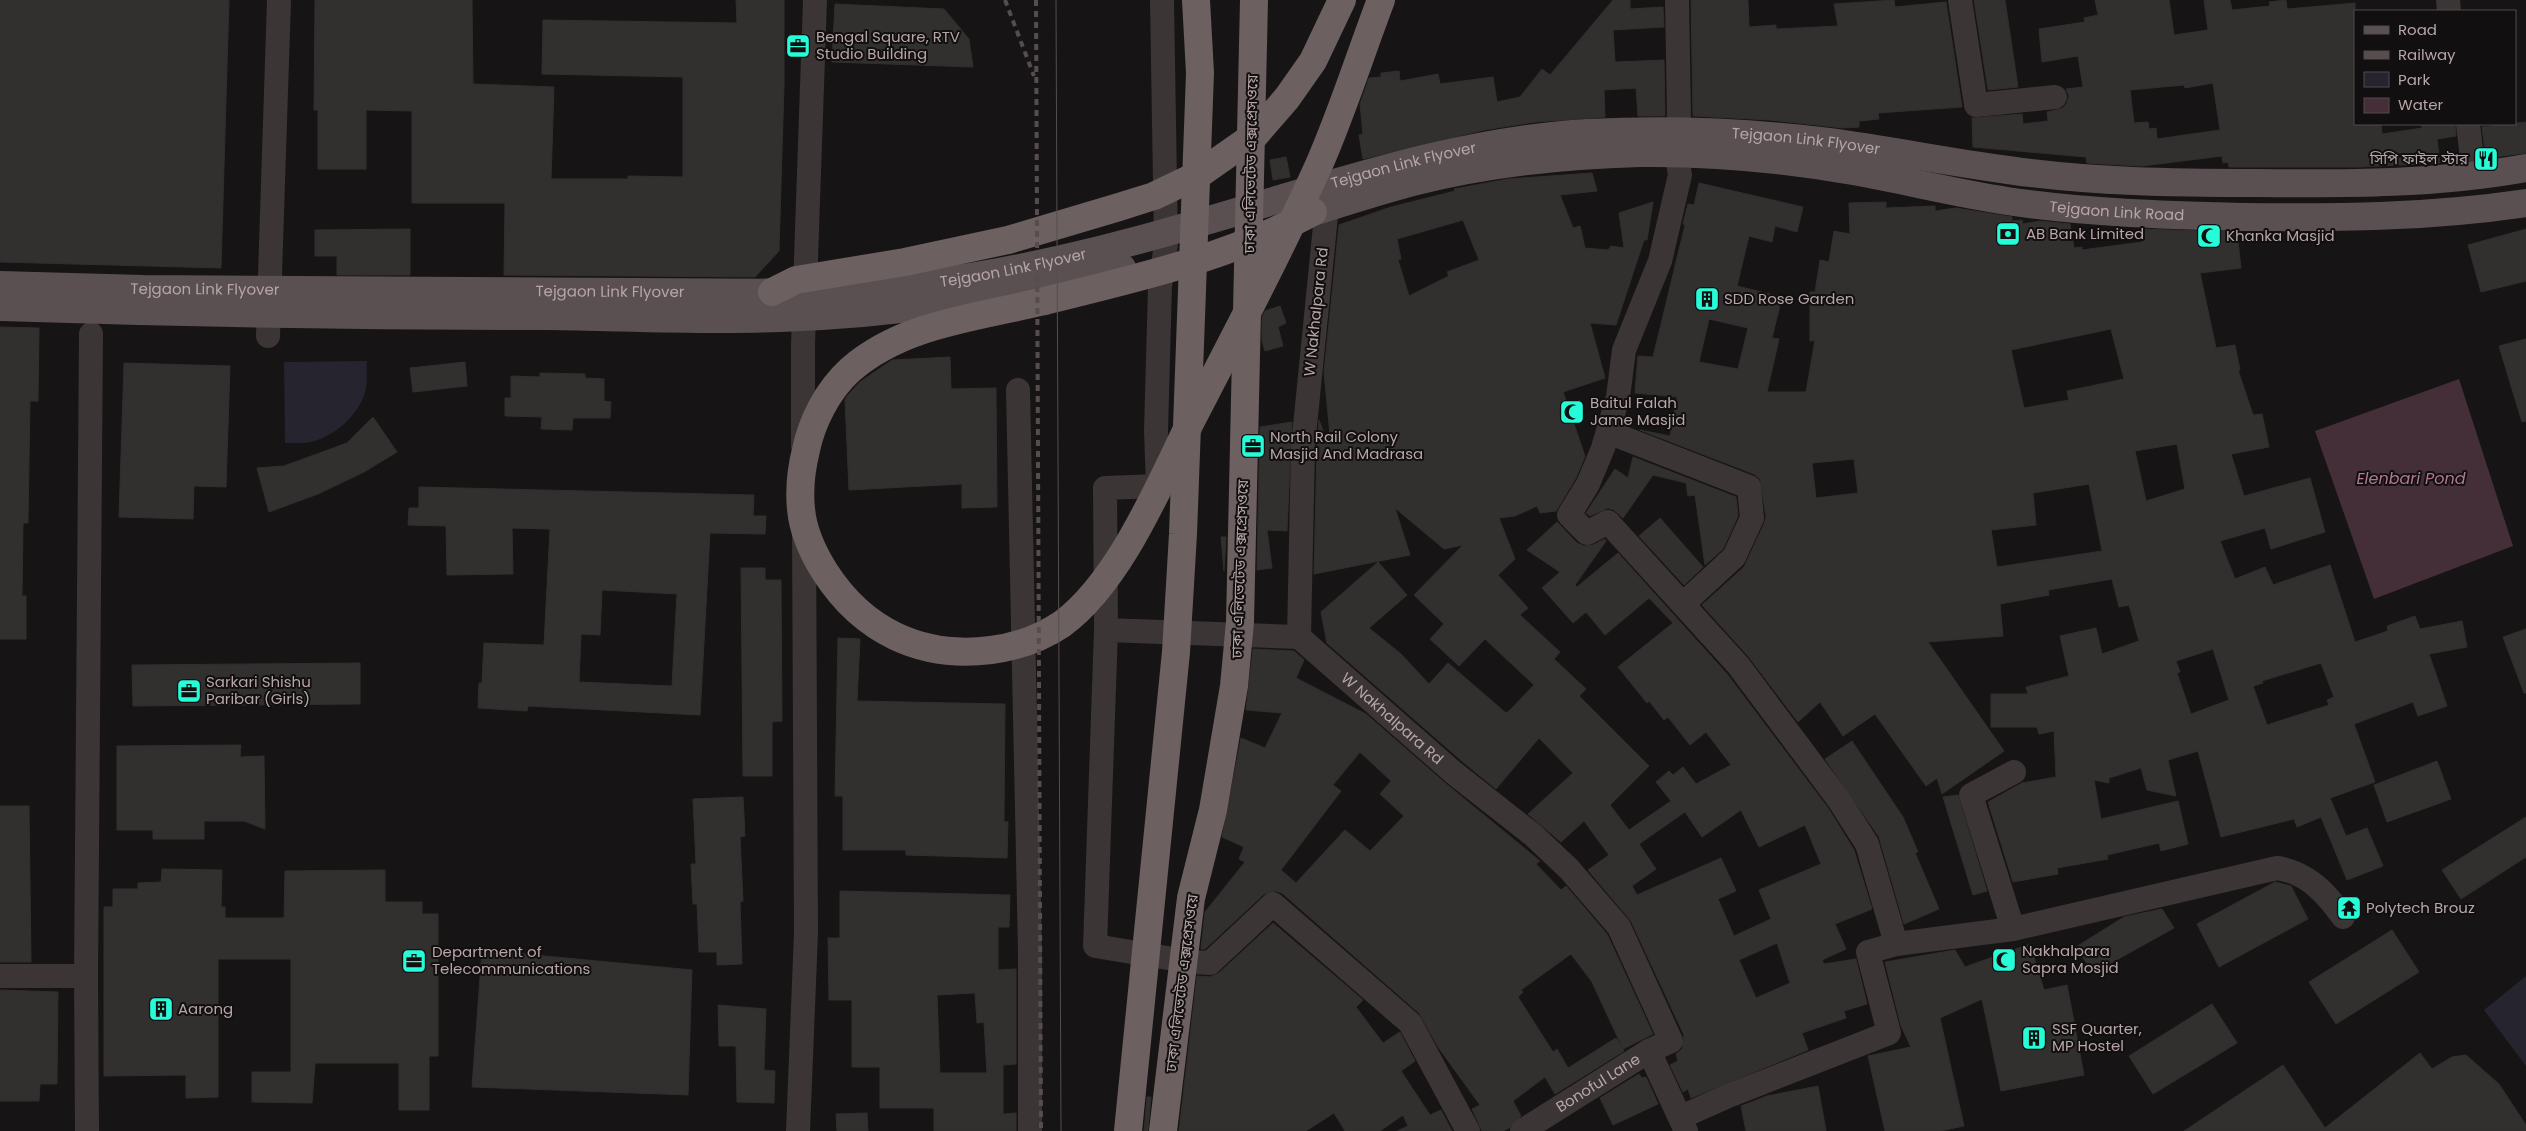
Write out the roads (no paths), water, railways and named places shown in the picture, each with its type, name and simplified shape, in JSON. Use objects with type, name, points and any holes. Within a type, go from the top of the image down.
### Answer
[{"type":"highway","points":[[1128,1131],[1177,642],[1183,534],[1200,73],[1196,0]]},
{"type":"highway","name":"ঢাকা এলিভেটেড এক্সপ্রেসওয়ে","points":[[1163,1131],[1191,898],[1213,810],[1234,686],[1240,622],[1254,0]]},
{"type":"highway","points":[[772,292],[796,280],[905,262],[1008,240],[1136,202],[1198,175],[1254,135],[1287,98],[1313,60],[1342,0]]},
{"type":"highway","points":[[1319,214],[1305,217],[1296,221],[1288,226],[1280,230],[1247,244],[1088,290],[928,328],[890,342],[870,354],[846,374],[826,400],[808,439],[800,477],[801,514],[812,551],[842,596],[860,614],[882,630],[907,642],[938,651],[972,653],[1004,649],[1034,639],[1061,624],[1081,606],[1098,587],[1114,564],[1149,505],[1288,232],[1292,223],[1320,162],[1381,0]]},
{"type":"main road","name":"Tejgaon Link Flyover","points":[[0,285],[144,289],[827,293],[889,290],[994,274],[1193,225],[1410,161],[1491,146],[1583,134],[1653,131],[1744,134],[1828,142],[2008,170]]},
{"type":"main road","name":"Tejgaon Link Flyover","points":[[0,307],[444,316],[778,318],[854,314],[944,302],[1108,272],[1319,214],[1373,193],[1476,168],[1639,153],[1694,154],[1850,171],[2005,201]]},
{"type":"main road","name":"Tejgaon Link Road","points":[[2008,170],[2068,177],[2176,183],[2402,183],[2526,168]]},
{"type":"main road","points":[[2474,175],[2478,210]]},
{"type":"main road","name":"Tejgaon Link Road","points":[[2005,201],[2096,212],[2200,216],[2389,217],[2478,210],[2526,203]]},
{"type":"street","points":[[268,336],[279,0]]},
{"type":"street","points":[[798,1131],[806,933],[803,345],[815,0]]},
{"type":"street","points":[[1162,0],[1166,244],[1160,286],[1156,431],[1158,486],[1105,488],[1106,630],[1095,946],[1192,962],[1210,963],[1273,904],[1410,1023],[1468,1131]]},
{"type":"street","points":[[1677,0],[1679,97],[1675,143],[1680,175],[1660,261],[1624,350],[1618,397],[1608,432],[1588,484],[1569,515],[1587,533],[1608,522],[1738,665],[1839,800],[1867,844],[1896,944]]},
{"type":"street","points":[[1960,0],[1976,105],[2055,97]]},
{"type":"street","points":[[2468,125],[2474,175]]},
{"type":"street","points":[[1166,244],[1365,185],[1431,168],[1532,153],[1661,142],[1675,143]]},
{"type":"street","name":"W Nakhalpara Rd","points":[[1319,214],[1303,446],[1299,637],[1454,773],[1533,835],[1569,869],[1619,926],[1671,1041],[1648,1051]]},
{"type":"street","points":[[87,1131],[86,976],[90,334]]},
{"type":"street","points":[[1018,390],[1030,936],[1030,1131]]},
{"type":"street","points":[[1608,432],[1749,487],[1752,518],[1734,557],[1683,604]]},
{"type":"street","points":[[1106,630],[1299,637]]},
{"type":"street","points":[[2013,929],[1971,795],[2014,772]]},
{"type":"street","points":[[1648,1051],[1684,1124],[1728,1096],[1889,1033],[1868,952],[1896,944],[2013,929],[2277,868],[2295,872],[2319,888],[2343,917]]},
{"type":"street","points":[[0,976],[86,976]]},
{"type":"street","name":"Bonoful Lane","points":[[1522,1131],[1648,1051]]},
{"type":"water","name":"Elenbari Pond","points":[[2459,379],[2513,546],[2374,599],[2315,431]]},
{"type":"tram line","points":[[1056,0],[1061,1131]]},
{"type":"railway","points":[[1005,0],[1034,76]]},
{"type":"railway","points":[[1036,0],[1041,1131]]},
{"type":"place","name":"Bengal Square, RTV Studio Building","points":[[798,46]]},
{"type":"place","name":"সিপি ফাইল স্টার","points":[[2486,159]]},
{"type":"place","name":"AB Bank Limited","points":[[2008,234]]},
{"type":"place","name":"Khanka Masjid","points":[[2209,236]]},
{"type":"place","name":"SDD Rose Garden","points":[[1707,299]]},
{"type":"place","name":"Baitul Falah Jame Masjid","points":[[1572,412]]},
{"type":"place","name":"North Rail Colony Masjid And Madrasa","points":[[1253,446]]},
{"type":"place","name":"Sarkari Shishu Paribar (Girls)","points":[[189,691]]},
{"type":"place","name":"Polytech Brouz","points":[[2349,908]]},
{"type":"place","name":"Nakhalpara Sapra Mosjid","points":[[2004,960]]},
{"type":"place","name":"Department of Telecommunications","points":[[414,961]]},
{"type":"place","name":"Aarong","points":[[161,1009]]},
{"type":"place","name":"SSF Quarter, MP Hostel","points":[[2034,1038]]}]
